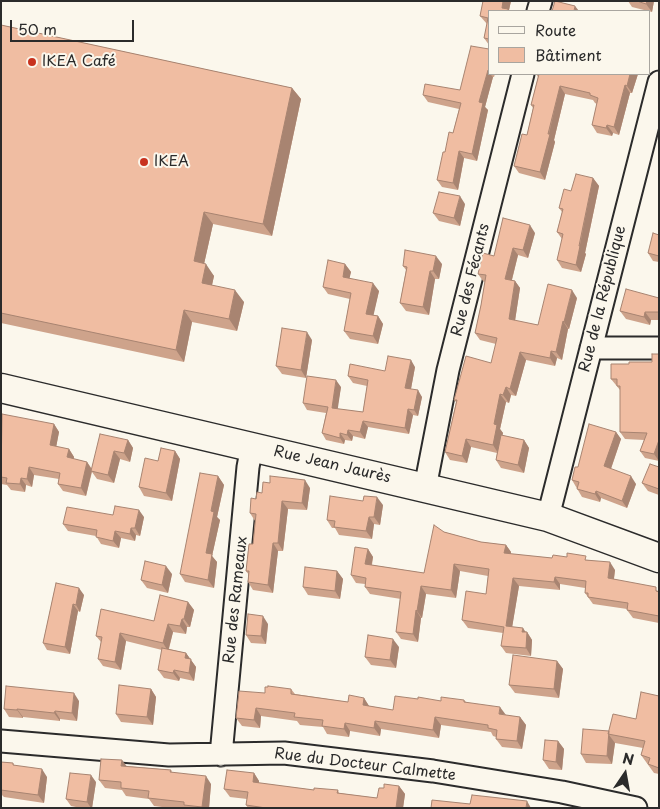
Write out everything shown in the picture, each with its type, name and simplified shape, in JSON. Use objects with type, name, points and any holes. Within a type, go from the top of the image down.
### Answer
[{"type":"main road","name":"Rue Jean Jaurès","points":[[1,388],[548,517],[659,558]]},
{"type":"street","name":"Rue des Fécants","points":[[425,488],[448,370],[523,75]]},
{"type":"street","name":"Rue de la République","points":[[548,517],[591,348],[652,135],[659,82]]},
{"type":"street","points":[[591,348],[659,348]]},
{"type":"street","name":"Rue des Rameaux","points":[[221,755],[248,467],[252,446]]},
{"type":"street","name":"Rue du Docteur Calmette","points":[[1,742],[169,756],[284,753],[433,771],[562,792],[636,808]]},
{"type":"building","points":[[483,1],[503,1],[502,8],[508,9],[488,10],[488,18],[480,16]]},
{"type":"building","points":[[555,1],[575,6],[574,10],[552,10]]},
{"type":"building","points":[[488,18],[488,39],[484,38]]},
{"type":"building","name":"IKEA","points":[[1,25],[292,88],[263,224],[204,212],[194,261],[206,264],[202,283],[235,290],[229,319],[184,310],[176,350],[1,313]]},
{"type":"building","points":[[471,46],[488,49],[488,70],[479,102],[483,103],[472,154],[459,151],[453,183],[437,180],[449,132],[453,133],[461,103],[423,95],[425,84],[460,90]]},
{"type":"building","points":[[539,75],[630,75],[627,86],[625,85],[614,127],[607,125],[606,128],[592,125],[598,98],[590,95],[590,93],[560,86],[540,172],[514,166],[522,134],[527,135],[534,105],[531,105]]},
{"type":"building","points":[[576,174],[593,178],[576,265],[557,260],[563,234],[557,232],[563,209],[559,208],[564,189],[571,191]]},
{"type":"building","points":[[439,192],[460,196],[454,218],[433,213]]},
{"type":"building","points":[[503,218],[530,225],[523,250],[513,248],[505,279],[515,281],[509,319],[538,325],[548,284],[572,290],[556,352],[551,351],[550,358],[520,352],[510,389],[506,387],[503,395],[500,394],[494,424],[497,425],[493,445],[466,439],[462,456],[445,452],[457,400],[454,400],[466,356],[491,363],[497,338],[475,333],[486,275],[478,274],[483,253],[494,256]]},
{"type":"building","points":[[653,233],[659,235],[659,256],[648,253]]},
{"type":"building","points":[[405,250],[436,256],[433,271],[430,271],[423,307],[400,303],[407,267],[403,266]]},
{"type":"building","points":[[328,260],[345,264],[343,277],[373,283],[366,314],[378,316],[373,336],[344,331],[351,293],[323,287]]},
{"type":"building","points":[[626,289],[659,298],[659,312],[645,312],[644,317],[620,311]]},
{"type":"building","points":[[282,328],[307,332],[301,370],[276,366]]},
{"type":"building","points":[[652,354],[659,354],[659,440],[654,454],[640,451],[647,433],[620,432],[620,386],[617,386],[617,379],[611,379],[611,364],[652,362]]},
{"type":"building","points":[[388,356],[411,360],[405,388],[418,390],[414,410],[408,409],[405,428],[363,421],[360,432],[348,430],[347,435],[340,433],[340,438],[322,433],[328,407],[303,403],[307,376],[336,380],[332,408],[363,412],[368,380],[348,376],[350,364],[385,371]]},
{"type":"building","points":[[2,414],[54,424],[50,445],[69,449],[67,457],[87,462],[81,488],[58,484],[60,473],[29,467],[27,479],[21,478],[20,484],[6,483],[7,478],[1,477]]},
{"type":"building","points":[[589,424],[616,432],[604,466],[631,476],[622,501],[596,491],[595,494],[577,489],[579,482],[572,480],[575,467],[578,467]]},
{"type":"building","points":[[100,434],[128,440],[124,453],[114,451],[108,475],[91,471]]},
{"type":"building","points":[[501,435],[524,440],[518,465],[496,460]]},
{"type":"building","points":[[161,448],[175,451],[166,493],[139,487],[145,458],[158,461]]},
{"type":"building","points":[[650,464],[659,467],[659,489],[642,483]]},
{"type":"building","points":[[200,473],[218,476],[211,511],[214,512],[206,553],[212,554],[208,580],[180,574]]},
{"type":"building","points":[[270,476],[305,480],[302,503],[282,501],[278,543],[273,543],[268,585],[248,582],[249,571],[246,571],[249,544],[253,544],[256,514],[250,513],[251,498],[256,499],[257,492],[262,493],[263,482],[270,483]]},
{"type":"building","points":[[330,496],[363,501],[364,496],[377,497],[374,517],[369,517],[366,531],[334,527],[335,521],[327,520]]},
{"type":"building","points":[[115,506],[139,510],[135,528],[131,528],[130,534],[115,531],[113,541],[96,537],[97,530],[63,524],[67,507],[113,515]]},
{"type":"building","points":[[434,525],[444,532],[481,542],[506,545],[504,553],[552,558],[553,555],[567,557],[567,553],[586,556],[585,560],[610,562],[608,578],[656,587],[656,591],[659,592],[659,616],[627,610],[628,603],[588,597],[588,593],[585,593],[586,581],[555,577],[554,582],[513,578],[506,626],[523,628],[522,632],[527,632],[526,648],[501,646],[504,627],[462,620],[466,591],[486,594],[489,569],[454,564],[451,590],[421,586],[413,634],[396,632],[401,592],[365,587],[366,578],[351,575],[355,547],[368,549],[365,564],[424,573]]},
{"type":"building","points":[[145,561],[166,566],[162,585],[141,580]]},
{"type":"building","points":[[305,567],[337,571],[335,591],[303,587]]},
{"type":"building","points":[[56,583],[79,588],[76,605],[73,604],[65,647],[43,643]]},
{"type":"building","points":[[160,595],[188,602],[184,619],[182,619],[180,626],[168,624],[163,643],[120,633],[115,662],[98,659],[102,637],[96,636],[101,609],[154,621]]},
{"type":"building","points":[[248,614],[263,616],[261,636],[246,635]]},
{"type":"building","points":[[368,635],[393,639],[390,660],[365,657]]},
{"type":"building","points":[[162,648],[186,653],[185,658],[191,659],[189,673],[174,670],[173,673],[158,670]]},
{"type":"building","points":[[513,655],[557,661],[554,689],[509,685]]},
{"type":"building","points":[[119,685],[151,689],[147,717],[116,714]]},
{"type":"building","points":[[6,686],[74,693],[72,713],[4,709]]},
{"type":"building","points":[[265,687],[291,689],[291,694],[348,702],[349,695],[364,698],[363,705],[393,710],[395,696],[441,701],[441,697],[500,707],[499,714],[520,717],[517,741],[496,739],[497,730],[488,728],[488,725],[435,717],[433,730],[375,721],[374,728],[345,723],[344,729],[322,726],[323,720],[294,717],[295,713],[256,708],[254,720],[236,718],[239,691],[265,693]]},
{"type":"building","points":[[641,692],[659,696],[659,768],[648,764],[650,758],[641,755],[645,741],[608,734],[613,714],[636,719]]},
{"type":"building","points":[[583,729],[609,731],[607,756],[581,754]]},
{"type":"building","points":[[545,740],[558,741],[556,762],[543,760]]},
{"type":"building","points":[[101,759],[122,760],[121,766],[171,770],[170,772],[206,776],[202,807],[184,805],[184,802],[148,798],[149,791],[121,788],[121,782],[99,780]]},
{"type":"building","points":[[1,762],[42,769],[38,795],[1,790]]},
{"type":"building","points":[[227,770],[254,773],[253,782],[314,790],[314,788],[338,790],[337,793],[377,798],[379,788],[384,788],[384,784],[399,786],[396,808],[266,808],[246,805],[248,792],[224,789]]},
{"type":"building","points":[[70,773],[91,775],[87,802],[66,799]]},
{"type":"building","points":[[472,795],[527,801],[526,808],[431,808],[432,800],[470,804]]},
{"type":"place","name":"IKEA Café","points":[[32,62]]},
{"type":"place","name":"IKEA","points":[[144,162]]}]
